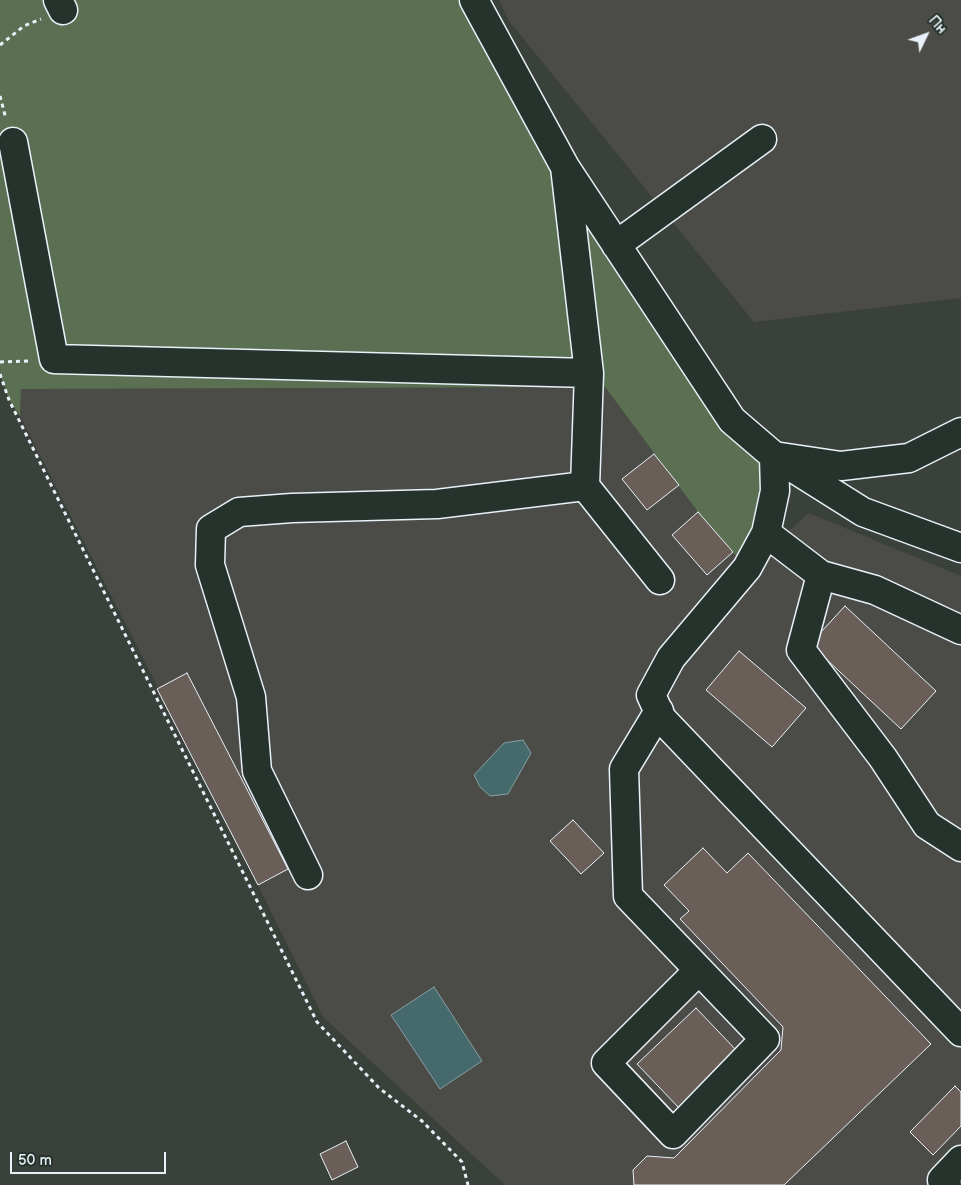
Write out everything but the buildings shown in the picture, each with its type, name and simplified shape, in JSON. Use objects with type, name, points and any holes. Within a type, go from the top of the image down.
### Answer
[{"type":"street","points":[[474,0],[565,167],[732,420],[774,456],[863,512],[961,548]]},
{"type":"street","points":[[616,246],[762,140]]},
{"type":"street","points":[[13,142],[54,359],[589,373]]},
{"type":"street","points":[[565,167],[589,373],[585,486],[660,580]]},
{"type":"street","points":[[774,456],[841,466],[909,458],[961,432]]},
{"type":"street","points":[[774,456],[775,491],[766,533],[747,568],[671,658],[651,696],[662,719],[961,1032]]},
{"type":"street","points":[[308,875],[256,771],[251,697],[210,565],[212,529],[239,512],[292,508],[437,504],[585,486]]},
{"type":"street","points":[[766,533],[821,575],[875,590],[961,630]]},
{"type":"street","points":[[821,575],[802,650],[883,758],[927,825],[961,846]]},
{"type":"street","points":[[659,711],[624,769],[628,896],[699,970],[765,1039],[673,1134],[606,1063],[699,970]]},
{"type":"street","points":[[946,1185],[942,1180],[961,1160]]},
{"type":"path","points":[[0,44],[24,26],[61,5]]},
{"type":"path","points":[[0,362],[54,359]]},
{"type":"path","points":[[0,374],[9,400],[317,1022],[379,1088],[422,1121],[462,1162],[468,1185]]},
{"type":"shaded area","points":[[499,0],[961,0],[961,298],[754,322],[509,21]]},
{"type":"shaded area","points":[[605,387],[698,512],[747,568],[809,513],[961,576],[961,1185],[505,1185],[323,1017],[20,416],[21,389]]},
{"type":"green space","points":[[0,0],[474,0],[565,167],[774,456],[747,568],[698,512],[605,387],[21,389],[20,416],[9,400],[0,374]]},
{"type":"water","points":[[523,740],[531,753],[508,794],[490,796],[480,787],[474,775],[504,743]]},
{"type":"water","points":[[434,987],[482,1061],[440,1089],[391,1015]]}]
